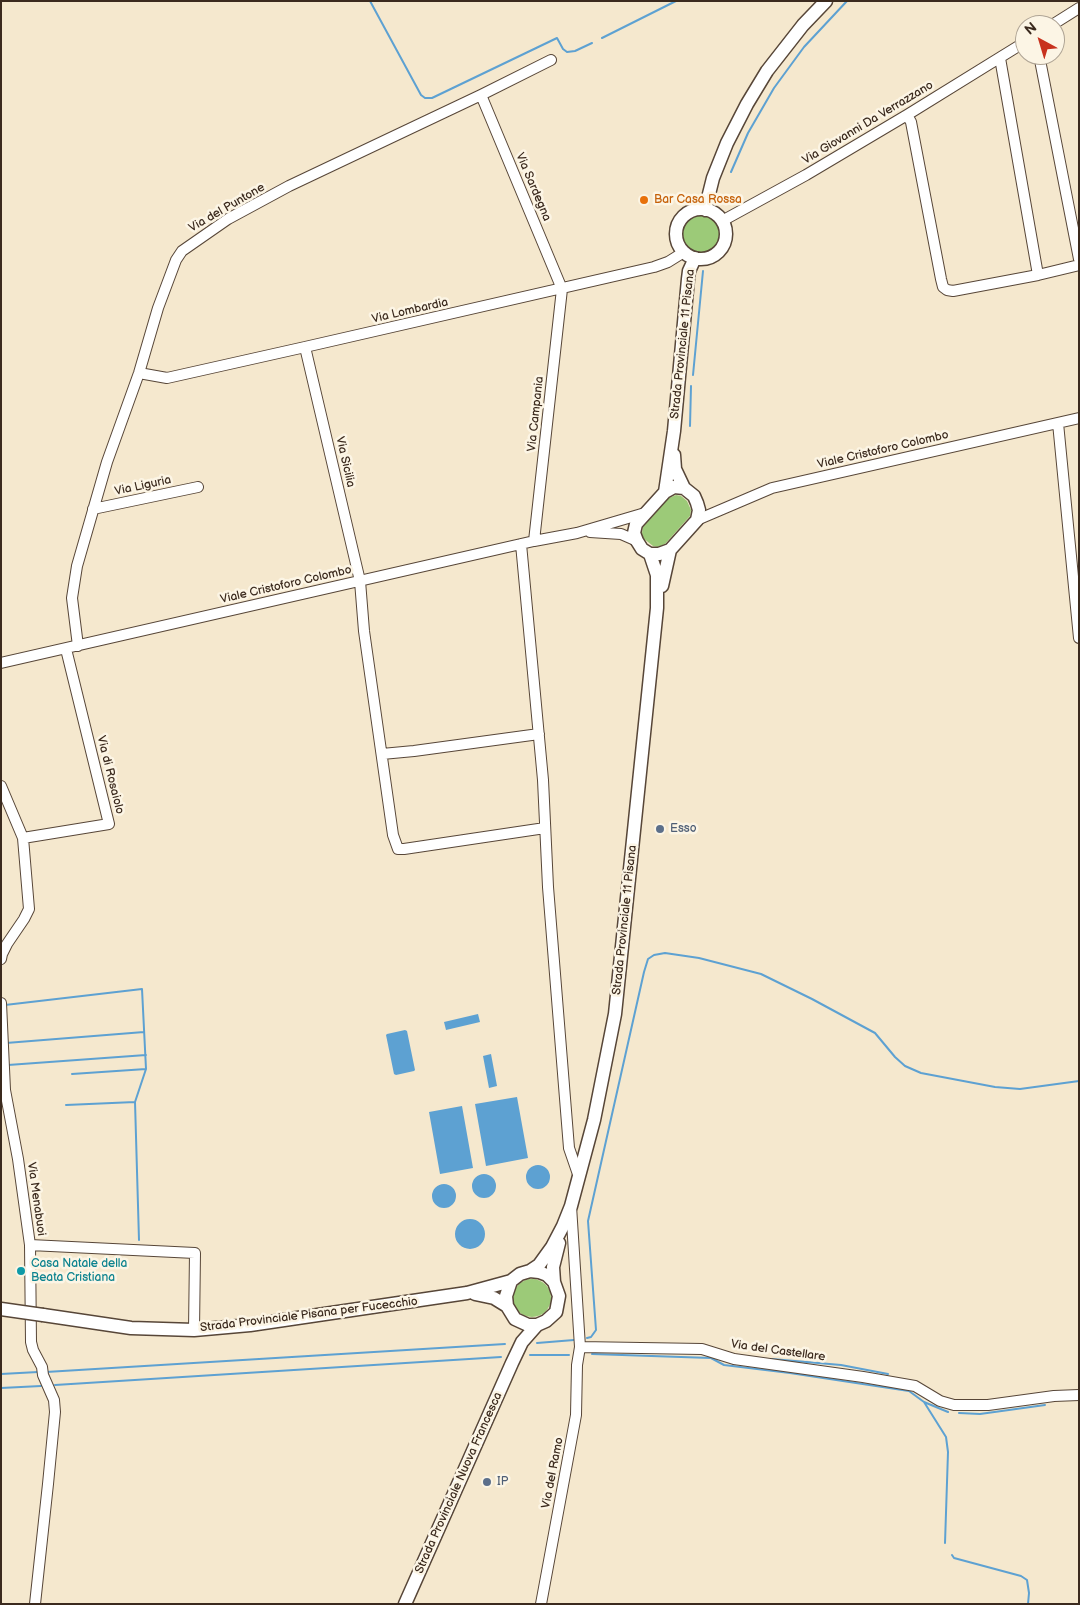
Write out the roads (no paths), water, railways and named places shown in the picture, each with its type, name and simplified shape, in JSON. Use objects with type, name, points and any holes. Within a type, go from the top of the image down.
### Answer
[{"type":"main road","points":[[722,221],[715,214],[705,210],[713,178],[727,143],[746,104],[773,63],[803,25],[826,1]]},
{"type":"main road","name":"Strada Provinciale 11 Pisana","points":[[705,210],[692,211],[681,219],[678,225],[676,231],[677,242],[689,255],[701,259],[714,255],[722,246],[726,234],[722,221]]},
{"type":"main road","name":"Strada Provinciale 11 Pisana","points":[[664,492],[674,431],[689,255]]},
{"type":"main road","name":"Strada Provinciale 11 Pisana","points":[[674,431],[675,469],[684,488],[689,491],[698,503],[697,520]]},
{"type":"main road","points":[[637,541],[634,533],[636,524],[645,513],[664,492],[674,487],[684,488]]},
{"type":"main road","points":[[650,554],[659,554],[670,550],[697,520]]},
{"type":"main road","name":"Strada Provinciale 11 Pisana","points":[[637,541],[650,554],[657,575],[658,608]]},
{"type":"main road","name":"Strada Provinciale 11 Pisana","points":[[530,1271],[545,1258],[563,1226],[571,1206],[596,1111],[615,1014],[658,608],[670,550]]},
{"type":"main road","name":"Strada Provinciale 11 Pisana","points":[[554,1282],[553,1267],[563,1226]]},
{"type":"main road","points":[[511,1281],[506,1296],[507,1306],[515,1319],[528,1325],[537,1325],[550,1318],[558,1307],[559,1296],[554,1282],[547,1275],[530,1271]]},
{"type":"main road","name":"Strada Provinciale Pisana per Fucecchio","points":[[1,1309],[131,1328],[194,1330],[250,1325],[467,1293],[511,1281],[520,1274],[530,1271]]},
{"type":"main road","name":"Strada Provinciale Pisana per Fucecchio","points":[[467,1293],[494,1298],[507,1306]]},
{"type":"main road","name":"Strada Provinciale Nuova Francesca","points":[[512,1363],[516,1342],[515,1319]]},
{"type":"main road","name":"Strada Provinciale Nuova Francesca","points":[[405,1604],[512,1363],[522,1342],[537,1325]]},
{"type":"street","points":[[1065,17],[1079,8]]},
{"type":"street","name":"Via Giovanni Da Verrazzano","points":[[722,221],[806,175],[1015,48]]},
{"type":"street","points":[[1000,58],[1038,275]]},
{"type":"street","name":"Via del Puntone","points":[[78,646],[72,598],[77,566],[107,462],[139,374],[158,308],[176,260],[182,251],[228,219],[289,186],[481,95],[550,60]]},
{"type":"street","points":[[1041,65],[1079,259]]},
{"type":"street","name":"Via Sardegna","points":[[481,95],[562,289]]},
{"type":"street","points":[[907,115],[911,122],[943,287],[952,292],[1079,266]]},
{"type":"street","name":"Via Lombardia","points":[[139,374],[167,378],[562,289],[654,267],[689,255]]},
{"type":"street","name":"Via Campania","points":[[534,541],[562,289]]},
{"type":"street","name":"Via Sicilia","points":[[305,347],[360,581],[364,631],[393,835],[398,848],[404,849],[545,828]]},
{"type":"street","name":"Viale Cristoforo Colombo","points":[[697,520],[772,488],[1079,418]]},
{"type":"street","points":[[1058,423],[1079,638]]},
{"type":"street","name":"Via Liguria","points":[[93,509],[198,487]]},
{"type":"street","name":"Viale Cristoforo Colombo","points":[[1,663],[534,541],[577,533],[645,513]]},
{"type":"street","name":"Viale Cristoforo Colombo","points":[[577,533],[622,534],[637,541]]},
{"type":"street","points":[[521,544],[539,734],[548,887],[569,1148],[579,1179]]},
{"type":"street","name":"Via di Rosaiolo","points":[[24,838],[109,824],[66,648]]},
{"type":"street","points":[[382,754],[539,734]]},
{"type":"street","points":[[1,786],[24,838],[29,909],[24,920],[7,944],[1,959]]},
{"type":"street","name":"Via Menabuoi","points":[[1,1003],[5,1090],[18,1160],[30,1245],[31,1342],[54,1400],[55,1412],[34,1604]]},
{"type":"street","points":[[571,1206],[580,1347]]},
{"type":"street","points":[[30,1245],[195,1253],[194,1330]]},
{"type":"street","name":"Via del Castellare","points":[[580,1347],[702,1349],[734,1359],[863,1376],[915,1386],[940,1401],[954,1405],[988,1405],[1054,1396],[1079,1395]]},
{"type":"street","name":"Via del Ramo","points":[[542,1604],[576,1415],[577,1365],[580,1347]]},
{"type":"water","points":[[478,1014],[480,1022],[446,1030],[444,1022]]},
{"type":"water","points":[[407,1031],[415,1070],[396,1075],[394,1074],[386,1035]]},
{"type":"water","points":[[491,1054],[497,1086],[489,1088],[483,1056]]},
{"type":"water","points":[[517,1097],[528,1158],[486,1166],[475,1104]]},
{"type":"water","points":[[462,1106],[473,1168],[440,1174],[429,1112]]},
{"type":"water","points":[[538,1165],[547,1168],[550,1177],[547,1186],[538,1189],[529,1186],[526,1177],[529,1168]]},
{"type":"water","points":[[484,1174],[493,1177],[496,1186],[493,1195],[484,1198],[475,1195],[472,1186],[475,1177]]},
{"type":"water","points":[[444,1184],[453,1187],[456,1196],[453,1205],[444,1208],[435,1205],[432,1196],[435,1187]]},
{"type":"water","points":[[470,1219],[481,1223],[485,1234],[481,1245],[470,1249],[459,1245],[455,1234],[459,1223]]},
{"type":"waterway","points":[[370,1],[421,95],[425,98],[432,98],[557,38],[563,49],[567,52],[575,51],[592,43]]},
{"type":"waterway","points":[[602,38],[676,1]]},
{"type":"waterway","points":[[731,172],[748,133],[774,88],[804,47],[847,1]]},
{"type":"waterway","points":[[693,375],[703,271]]},
{"type":"waterway","points":[[690,426],[691,386]]},
{"type":"waterway","points":[[587,1338],[591,1337],[596,1330],[588,1221],[644,972],[648,959],[654,955],[665,953],[699,958],[761,974],[875,1033],[905,1066],[921,1073],[995,1087],[1020,1089],[1079,1081]]},
{"type":"waterway","points":[[5,1005],[142,989],[146,1069],[135,1102],[139,1240]]},
{"type":"waterway","points":[[6,1043],[144,1032]]},
{"type":"waterway","points":[[8,1065],[146,1055]]},
{"type":"waterway","points":[[72,1074],[146,1069]]},
{"type":"waterway","points":[[66,1105],[135,1102]]},
{"type":"waterway","points":[[537,1343],[574,1340]]},
{"type":"waterway","points":[[46,1372],[505,1344]]},
{"type":"waterway","points":[[592,1354],[711,1358],[724,1365],[909,1391],[924,1402],[948,1412]]},
{"type":"waterway","points":[[530,1355],[569,1355]]},
{"type":"waterway","points":[[55,1385],[501,1357]]},
{"type":"waterway","points":[[772,1359],[841,1365],[888,1374]]},
{"type":"waterway","points":[[1,1374],[38,1372]]},
{"type":"waterway","points":[[1,1388],[41,1386]]},
{"type":"waterway","points":[[924,1402],[946,1437],[948,1452],[945,1543]]},
{"type":"waterway","points":[[959,1413],[980,1414],[1045,1405]]},
{"type":"waterway","points":[[952,1555],[954,1558],[1021,1576],[1027,1580],[1028,1604]]},
{"type":"place","name":"Bar Casa Rossa","points":[[644,200]]},
{"type":"place","name":"Esso","points":[[660,829]]},
{"type":"place","name":"Casa Natale della Beata Cristiana","points":[[21,1271]]},
{"type":"place","name":"IP","points":[[487,1482]]}]
